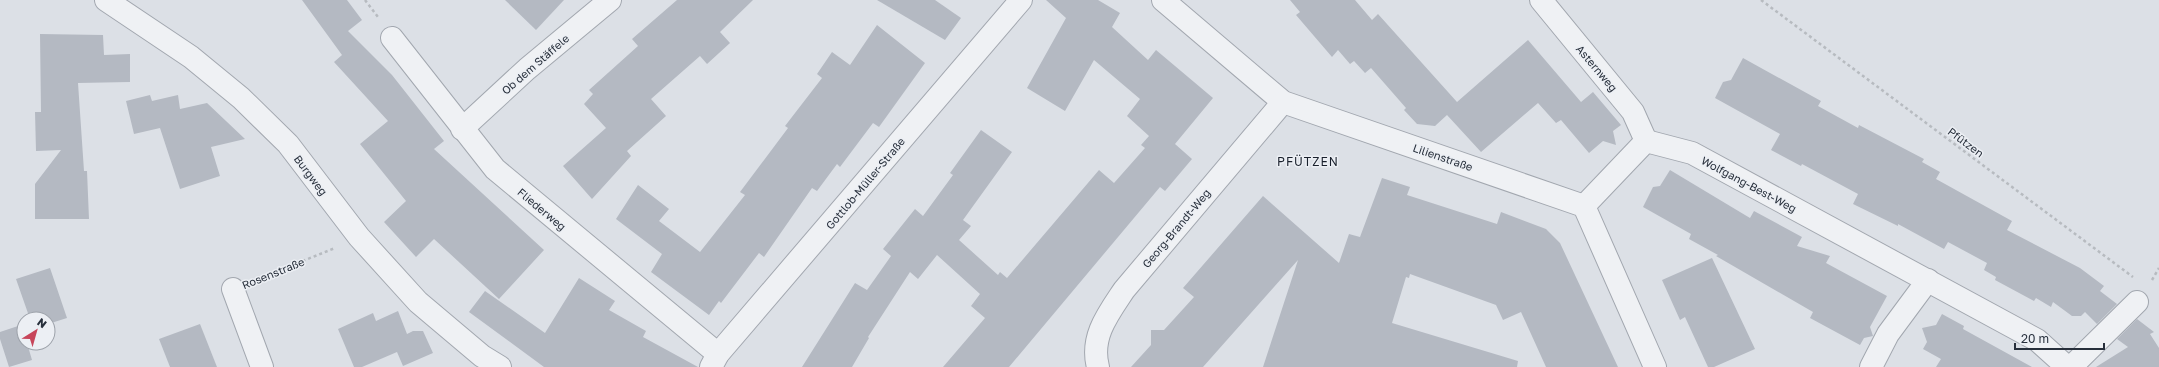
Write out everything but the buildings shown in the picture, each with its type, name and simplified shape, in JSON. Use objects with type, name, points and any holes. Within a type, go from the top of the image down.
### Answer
[{"type":"street","name":"Burgweg","points":[[106,0],[191,57],[241,98],[288,144],[359,237],[418,302],[482,356],[500,367]]},
{"type":"street","name":"Ob dem Stäffele","points":[[462,129],[527,69],[610,0]]},
{"type":"street","name":"Gottlob-Müller-Straße","points":[[715,361],[1021,0]]},
{"type":"street","name":"Lilienstraße","points":[[1163,0],[1283,102],[1584,206]]},
{"type":"street","name":"Asternweg","points":[[1541,0],[1633,112],[1646,141]]},
{"type":"street","name":"Fliederweg","points":[[392,38],[462,129],[495,169],[715,361]]},
{"type":"street","name":"Georg-Brandt-Weg","points":[[1098,367],[1094,353],[1098,336],[1108,314],[1124,290],[1283,102]]},
{"type":"street","points":[[1646,141],[1584,206],[1655,367]]},
{"type":"street","name":"Wolfgang-Best-Weg","points":[[1646,141],[1692,152],[2037,340],[2067,367]]},
{"type":"street","points":[[1871,367],[1888,334],[1928,280]]},
{"type":"street","name":"Rosenstraße","points":[[233,289],[262,367]]},
{"type":"street","points":[[2071,367],[2137,302]]},
{"type":"path","name":"Pfützen","points":[[1761,0],[2134,278]]},
{"type":"path","name":"Rosenstraße","points":[[233,289],[323,252]]},
{"type":"path","points":[[2151,281],[2159,268]]},
{"type":"district","name":"PFÜTZEN","points":[[1308,161]]}]
